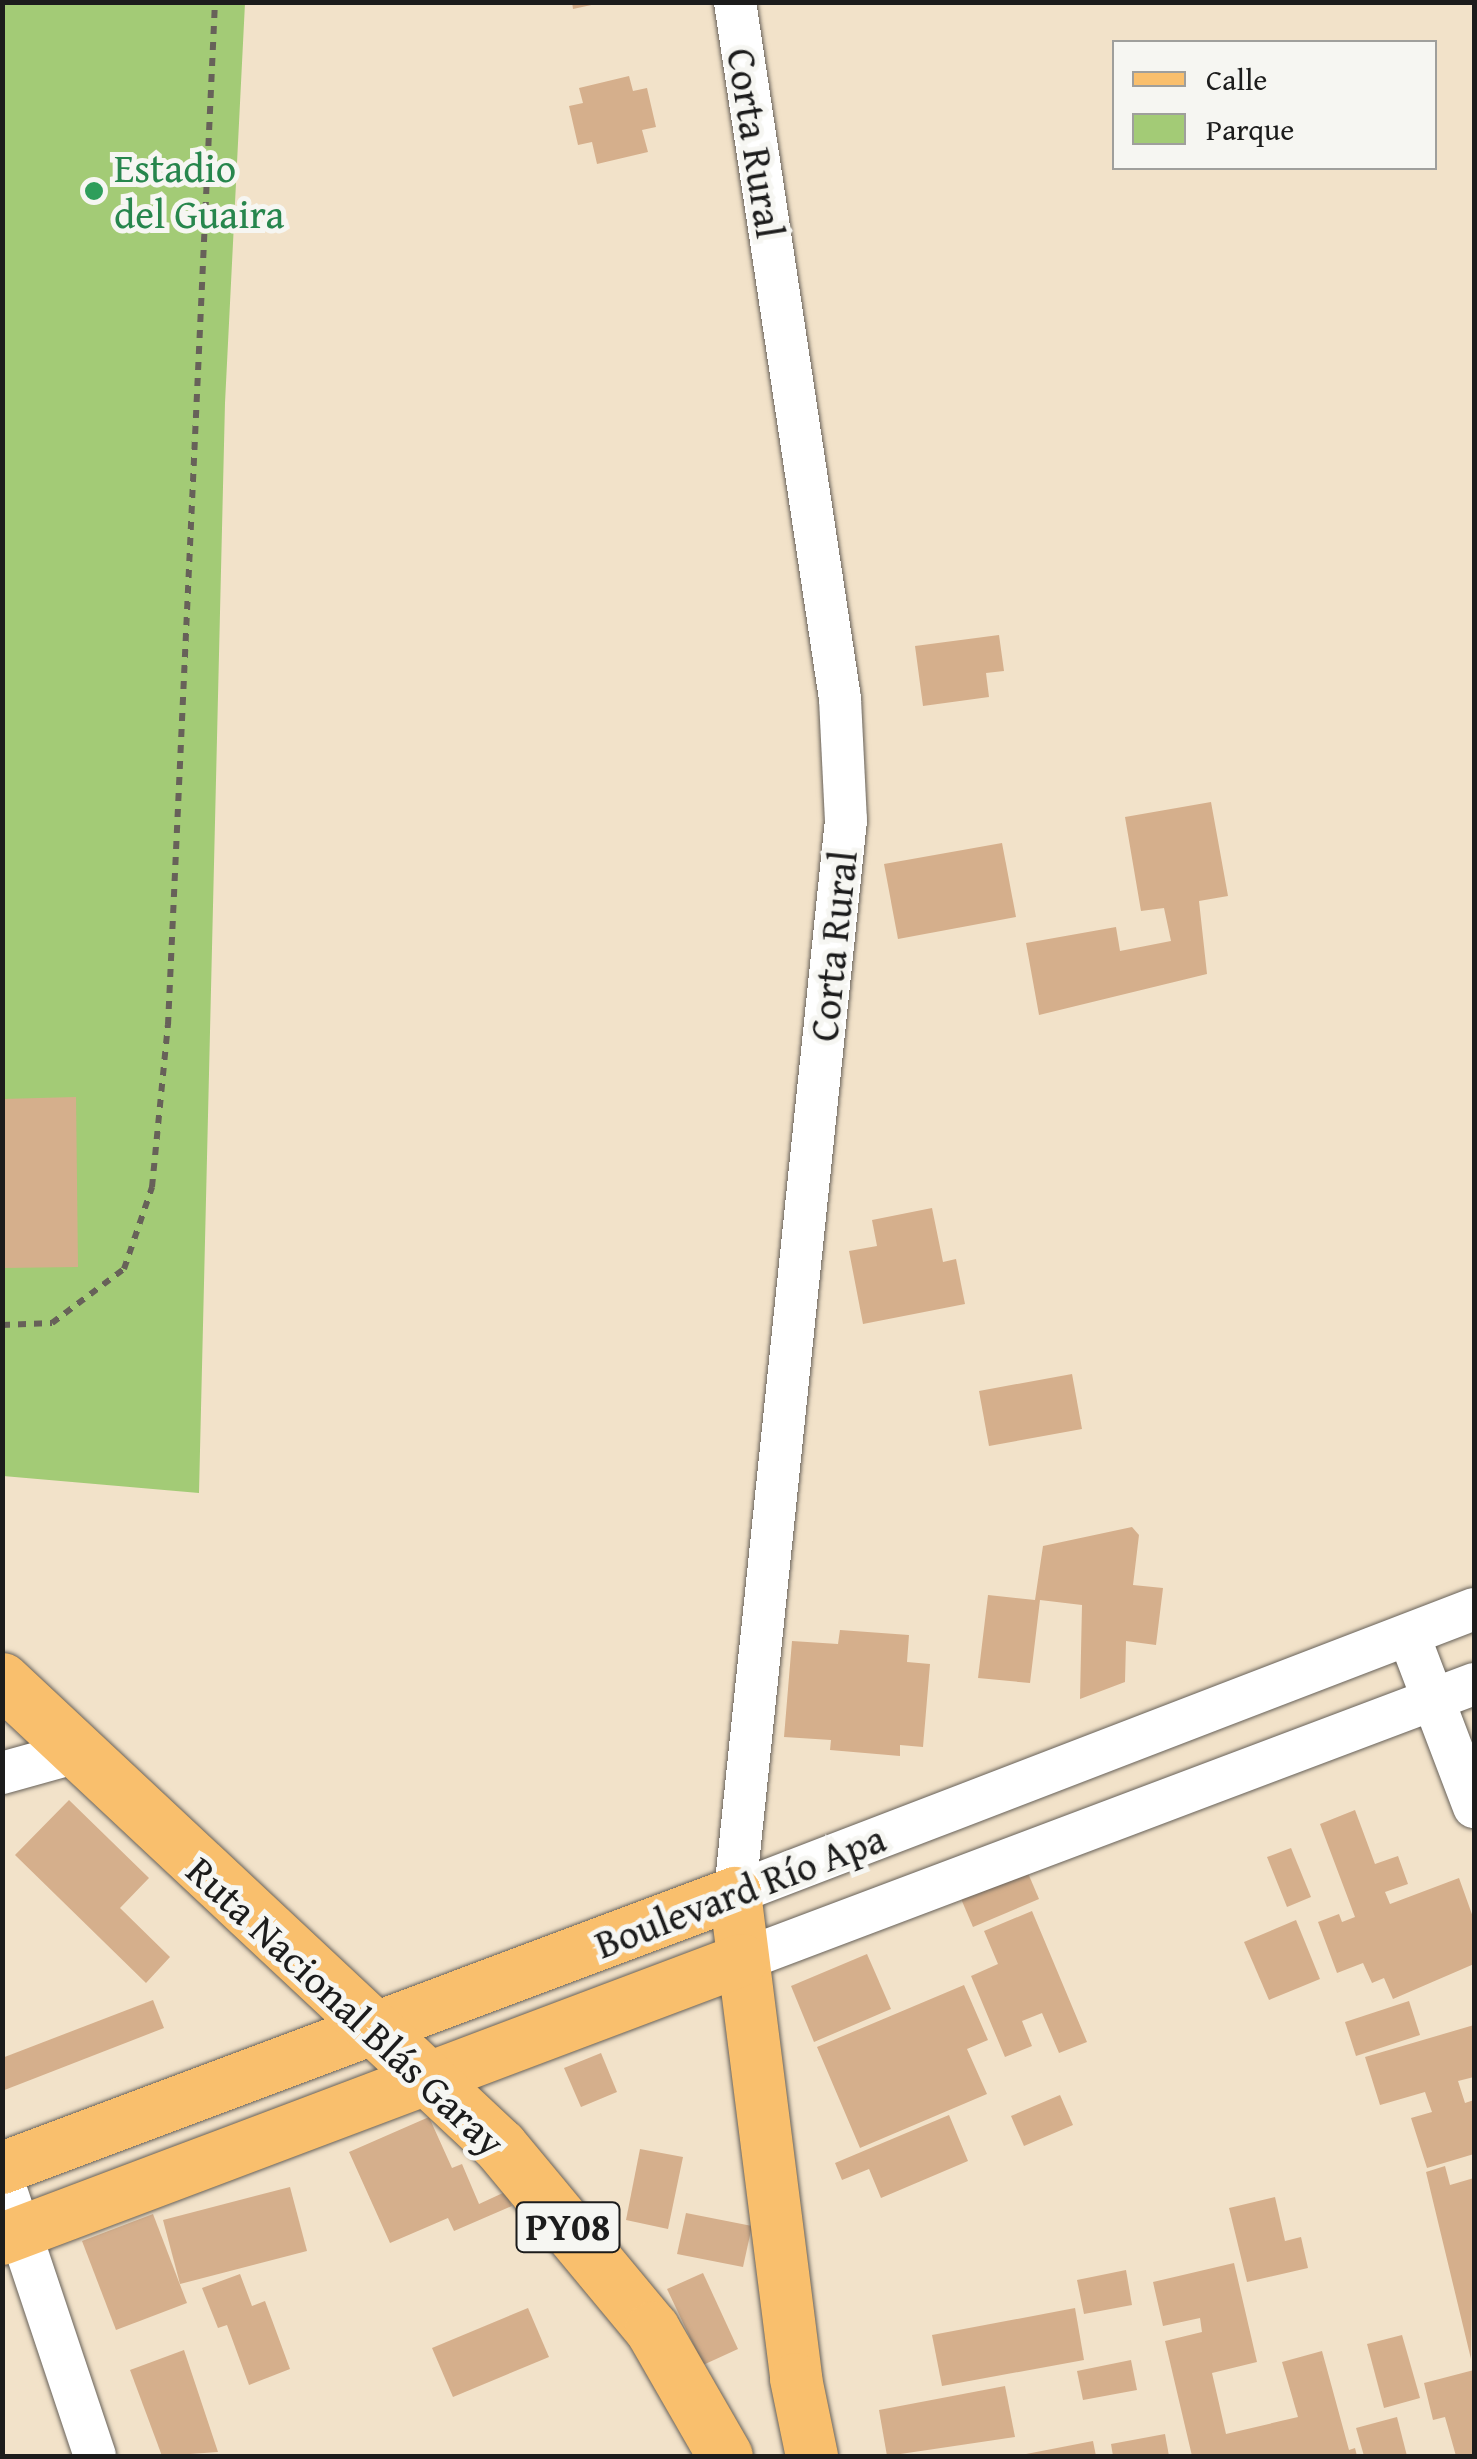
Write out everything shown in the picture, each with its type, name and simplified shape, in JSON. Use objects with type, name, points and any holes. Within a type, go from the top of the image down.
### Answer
[{"type":"highway","name":"Ruta Nacional Blás Garay","points":[[2,1680],[74,1753],[500,2146],[652,2329],[726,2456]]},
{"type":"main road","points":[[735,1893],[812,2456]]},
{"type":"main road","name":"Boulevard Río Apa","points":[[2,2168],[735,1893]]},
{"type":"main road","name":"Boulevard Río Apa","points":[[12,2236],[742,1960]]},
{"type":"street","name":"Corta Rural","points":[[735,2],[840,699],[846,820],[735,1893]]},
{"type":"street","name":"Boulevard Río Apa","points":[[735,1893],[1474,1609]]},
{"type":"street","points":[[1409,1636],[1474,1807]]},
{"type":"street","name":"Boulevard Río Apa","points":[[742,1960],[1474,1684]]},
{"type":"street","points":[[2,1773],[74,1753]]},
{"type":"street","points":[[2,2178],[12,2236],[95,2456]]},
{"type":"path","points":[[2,1325],[52,1324],[124,1269],[152,1186],[168,1025],[215,2]]},
{"type":"green space","points":[[2,3],[245,3],[225,403],[199,1493],[3,1476]]},
{"type":"building","points":[[572,2],[596,2],[596,4],[573,9]]},
{"type":"building","points":[[629,76],[633,91],[647,88],[656,127],[642,130],[648,152],[597,164],[592,142],[578,145],[569,106],[583,103],[579,88]]},
{"type":"building","points":[[999,635],[1004,671],[986,673],[989,697],[923,706],[915,646]]},
{"type":"building","points":[[1211,802],[1228,896],[1199,901],[1207,974],[1039,1015],[1026,943],[1116,927],[1120,951],[1171,941],[1164,908],[1141,911],[1125,817]]},
{"type":"building","points":[[1002,843],[1016,917],[898,939],[884,864]]},
{"type":"building","points":[[76,1097],[78,1267],[2,1268],[2,1099]]},
{"type":"building","points":[[932,1208],[943,1262],[956,1259],[965,1304],[863,1324],[849,1251],[877,1246],[872,1220]]},
{"type":"building","points":[[1072,1374],[1082,1429],[989,1446],[979,1391]]},
{"type":"building","points":[[1132,1527],[1139,1535],[1133,1585],[1163,1588],[1156,1645],[1126,1641],[1125,1682],[1080,1699],[1082,1605],[1040,1600],[1030,1683],[978,1678],[988,1595],[1035,1600],[1043,1546]]},
{"type":"building","points":[[840,1630],[909,1635],[907,1662],[930,1664],[923,1747],[900,1745],[900,1756],[830,1750],[831,1740],[784,1737],[792,1641],[838,1644]]},
{"type":"building","points":[[69,1800],[149,1878],[120,1908],[170,1957],[146,1983],[15,1855]]},
{"type":"building","points":[[1355,1810],[1375,1864],[1398,1856],[1408,1884],[1385,1892],[1390,1904],[1459,1878],[1474,1920],[1474,1964],[1393,1999],[1384,1978],[1372,1983],[1363,1963],[1337,1973],[1318,1922],[1339,1914],[1342,1922],[1355,1917],[1320,1824]]},
{"type":"building","points":[[1291,1848],[1311,1897],[1287,1907],[1267,1857]]},
{"type":"building","points":[[1022,1859],[1039,1899],[973,1927],[956,1887]]},
{"type":"building","points":[[1032,1911],[1087,2042],[1059,2053],[1042,2013],[1022,2021],[1032,2046],[1005,2057],[971,1976],[998,1964],[984,1931]]},
{"type":"building","points":[[1296,1920],[1320,1979],[1269,2000],[1244,1942]]},
{"type":"building","points":[[867,1954],[891,2009],[814,2042],[791,1986]]},
{"type":"building","points":[[964,1985],[988,2040],[967,2049],[987,2094],[860,2148],[817,2047]]},
{"type":"building","points":[[153,2000],[164,2028],[2,2091],[2,2058]]},
{"type":"building","points":[[1409,2001],[1420,2035],[1356,2056],[1345,2022]]},
{"type":"building","points":[[1474,2025],[1474,2077],[1458,2081],[1465,2103],[1474,2100],[1474,2154],[1427,2168],[1411,2118],[1432,2112],[1425,2092],[1380,2105],[1365,2057]]},
{"type":"building","points":[[601,2053],[617,2092],[581,2107],[564,2068]]},
{"type":"building","points":[[1060,2095],[1073,2125],[1024,2146],[1011,2116]]},
{"type":"building","points":[[949,2115],[968,2161],[881,2198],[869,2169],[842,2180],[835,2163]]},
{"type":"building","points":[[429,2117],[452,2168],[462,2164],[479,2204],[505,2192],[512,2206],[454,2231],[448,2218],[390,2243],[349,2152]]},
{"type":"building","points":[[640,2149],[683,2157],[668,2229],[626,2220]]},
{"type":"building","points":[[1445,2166],[1450,2185],[1474,2178],[1471,2359],[1426,2172]]},
{"type":"building","points":[[290,2187],[307,2251],[180,2284],[163,2220]]},
{"type":"building","points":[[1275,2197],[1285,2241],[1301,2237],[1308,2268],[1247,2282],[1229,2208]]},
{"type":"building","points":[[686,2213],[752,2226],[743,2267],[677,2254]]},
{"type":"building","points":[[153,2214],[187,2303],[116,2330],[82,2241]]},
{"type":"building","points":[[1234,2263],[1257,2362],[1212,2373],[1226,2434],[1298,2417],[1282,2362],[1322,2351],[1349,2450],[1355,2448],[1357,2456],[1192,2456],[1165,2341],[1202,2332],[1200,2318],[1163,2326],[1153,2282]]},
{"type":"building","points":[[1126,2270],[1132,2305],[1084,2314],[1077,2280]]},
{"type":"building","points":[[703,2273],[738,2349],[703,2365],[667,2289]]},
{"type":"building","points":[[240,2274],[252,2306],[265,2301],[290,2369],[249,2385],[227,2325],[218,2328],[202,2288]]},
{"type":"building","points":[[528,2308],[549,2357],[453,2397],[432,2348]]},
{"type":"building","points":[[1075,2308],[1084,2360],[942,2386],[932,2335]]},
{"type":"building","points":[[1402,2335],[1420,2398],[1384,2408],[1367,2344]]},
{"type":"building","points":[[184,2350],[218,2452],[162,2456],[130,2370]]},
{"type":"building","points":[[1131,2360],[1137,2390],[1083,2400],[1077,2371]]},
{"type":"building","points":[[1474,2370],[1474,2456],[1456,2456],[1445,2417],[1433,2420],[1424,2383]]},
{"type":"building","points":[[1005,2386],[1015,2437],[887,2456],[879,2410]]},
{"type":"building","points":[[1397,2417],[1407,2456],[1364,2456],[1356,2428]]},
{"type":"building","points":[[1165,2434],[1169,2456],[1113,2456],[1111,2444]]},
{"type":"building","points":[[1093,2441],[1096,2456],[1021,2456],[1021,2455]]},
{"type":"place","name":"Estadio del Guaira","points":[[94,191]]}]
